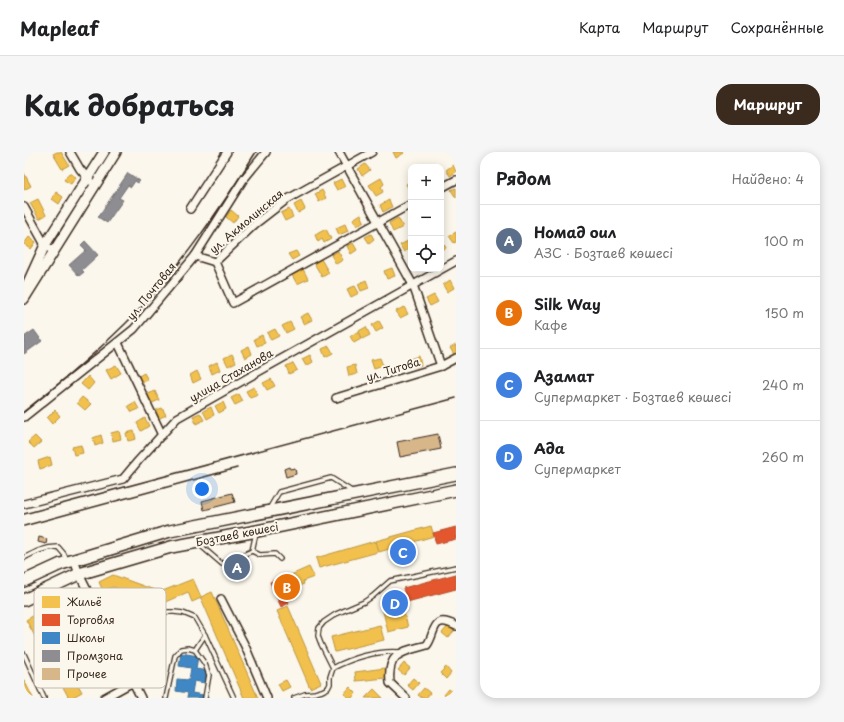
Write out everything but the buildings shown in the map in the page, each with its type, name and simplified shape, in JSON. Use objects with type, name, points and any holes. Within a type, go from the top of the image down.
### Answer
[{"type":"highway","name":"Бозтаев көшесі","points":[[24,581],[71,561],[170,531],[456,474]]},
{"type":"highway","name":"Бозтаев көшесі","points":[[49,588],[79,574],[171,547],[456,490]]},
{"type":"highway","name":"Бозтаев көшесі","points":[[24,600],[34,595]]},
{"type":"main road","points":[[24,291],[46,245],[104,152]]},
{"type":"main road","points":[[24,299],[116,152]]},
{"type":"street","points":[[70,152],[87,179],[96,185]]},
{"type":"street","points":[[190,209],[227,152]]},
{"type":"street","name":"ул. Почтовая","points":[[24,417],[134,329],[195,256],[243,180],[266,152]]},
{"type":"street","points":[[339,152],[413,285],[441,366]]},
{"type":"street","name":"ул. Акмолинская","points":[[195,256],[214,262],[255,224],[286,200],[372,152]]},
{"type":"street","points":[[444,186],[456,180]]},
{"type":"street","points":[[214,262],[233,304],[408,206]]},
{"type":"street","points":[[24,207],[46,245],[54,252]]},
{"type":"street","name":"улица Стаханова","points":[[24,504],[123,478],[177,418],[456,261]]},
{"type":"street","points":[[118,342],[162,435]]},
{"type":"street","name":"ул. Титова","points":[[336,398],[441,366],[456,358]]},
{"type":"street","points":[[71,561],[86,588]]},
{"type":"street","points":[[220,599],[246,646],[267,698]]},
{"type":"street","points":[[406,698],[390,683],[389,673],[392,661],[401,652],[427,645],[430,641],[435,625],[441,622],[449,622],[456,626]]},
{"type":"street","points":[[104,698],[122,688]]},
{"type":"street","points":[[136,688],[141,698]]},
{"type":"lane","points":[[267,512],[279,492],[331,478],[356,494]]},
{"type":"lane","points":[[252,551],[257,531]]},
{"type":"lane","points":[[196,541],[222,564],[252,551],[260,555],[275,554],[280,559]]},
{"type":"lane","points":[[24,558],[43,549],[58,547],[71,561]]},
{"type":"lane","points":[[333,668],[318,636],[319,628],[324,622],[336,614],[364,602],[373,596],[390,580],[456,567]]},
{"type":"lane","points":[[166,612],[183,613],[195,618],[205,635],[234,698]]},
{"type":"lane","points":[[195,650],[205,635]]},
{"type":"lane","points":[[166,698],[175,656],[181,648],[195,650],[205,664],[209,675],[205,698]]},
{"type":"lane","points":[[294,698],[328,688],[333,668],[342,663],[360,657],[392,651],[401,652]]},
{"type":"lane","points":[[24,654],[34,676]]},
{"type":"lane","points":[[39,688],[44,698]]},
{"type":"railway","points":[[24,412],[95,352],[153,295],[200,236],[256,152]]},
{"type":"railway","points":[[24,514],[456,398]]},
{"type":"railway","points":[[24,526],[237,468]]},
{"type":"place","name":"Азамат","points":[[403,552]]},
{"type":"place","name":"Номад оил","points":[[237,567]]},
{"type":"place","name":"Silk Way","points":[[287,587]]},
{"type":"place","name":"Ада","points":[[395,603]]}]
